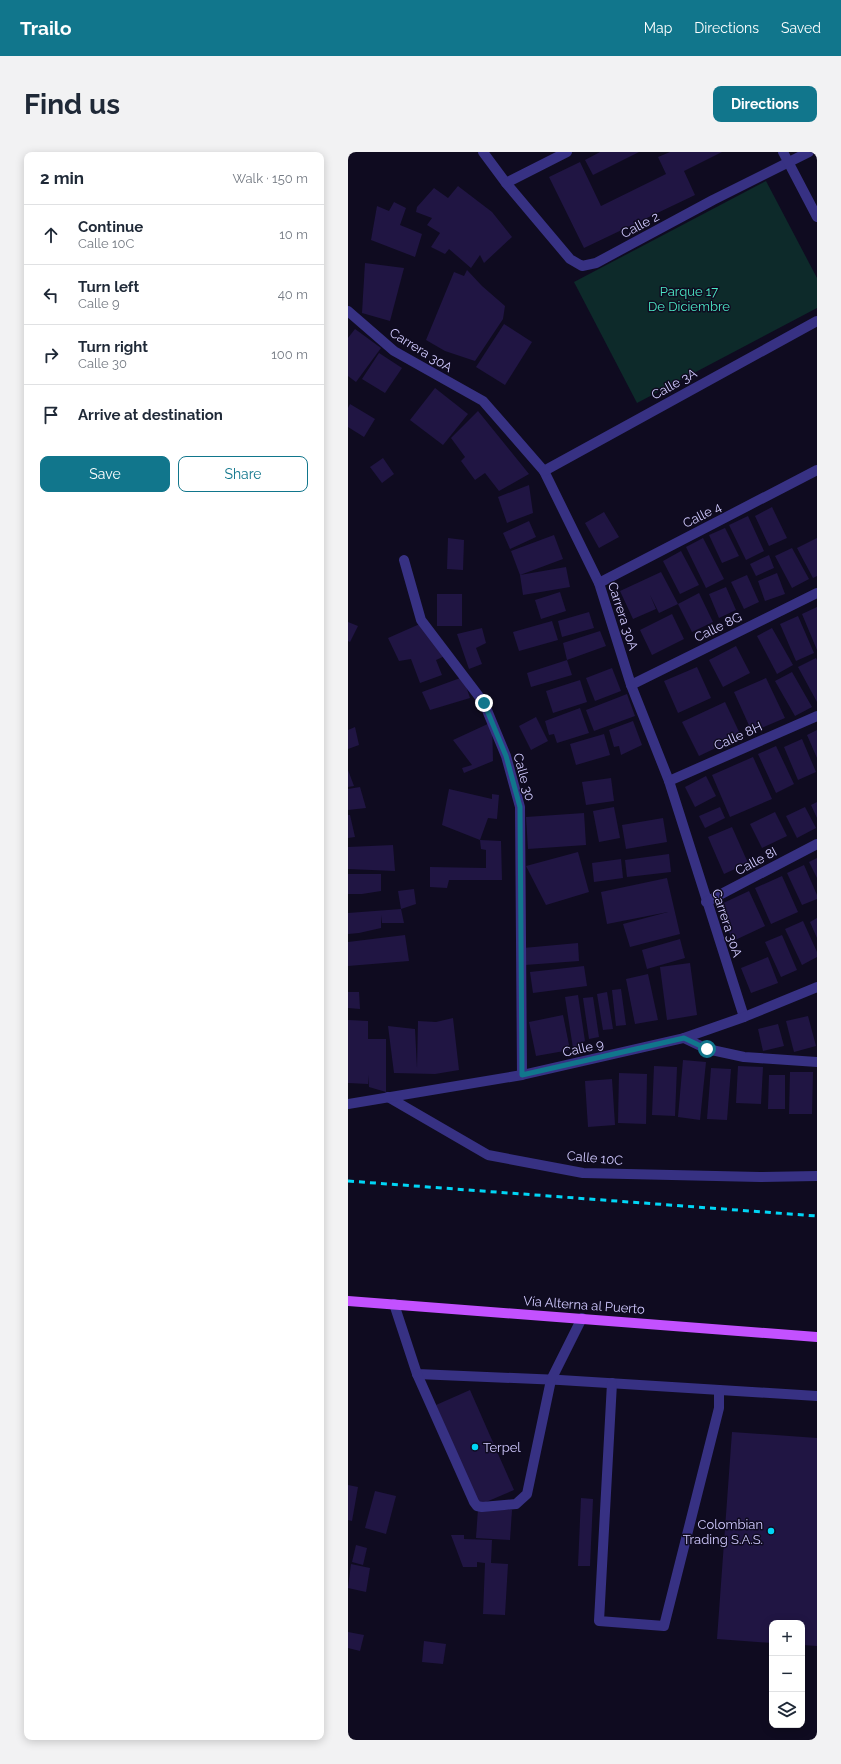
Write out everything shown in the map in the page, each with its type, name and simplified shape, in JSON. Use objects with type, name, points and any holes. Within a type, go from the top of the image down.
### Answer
[{"type":"main road","name":"Vía Alterna al Puerto","points":[[348,1301],[817,1337]]},
{"type":"street","points":[[483,152],[506,183],[567,152]]},
{"type":"street","points":[[783,152],[817,217]]},
{"type":"street","name":"Calle 2","points":[[506,183],[570,259],[582,266],[596,263],[809,152]]},
{"type":"street","name":"Carrera 30A","points":[[348,311],[394,351],[483,401],[544,470],[599,583],[631,685],[669,781],[706,902],[744,1017]]},
{"type":"street","name":"Calle 3A","points":[[544,470],[817,321]]},
{"type":"street","name":"Calle 4","points":[[599,583],[817,470]]},
{"type":"street","name":"Calle 30","points":[[404,560],[421,620],[484,703],[506,756],[520,807],[522,1075]]},
{"type":"street","name":"Calle 8G","points":[[631,685],[817,593]]},
{"type":"street","name":"Calle 8H","points":[[669,781],[817,716]]},
{"type":"street","name":"Calle 8I","points":[[706,902],[817,844]]},
{"type":"street","name":"Calle 9","points":[[348,1104],[522,1075],[684,1038],[744,1017],[817,987]]},
{"type":"street","points":[[684,1038],[707,1049],[744,1057],[817,1062]]},
{"type":"street","name":"Calle 10C","points":[[388,1098],[488,1155],[583,1173],[760,1177],[817,1176]]},
{"type":"street","points":[[394,1304],[416,1374],[474,1502],[477,1506],[482,1507],[516,1504],[522,1500],[526,1494],[551,1380],[582,1318]]},
{"type":"street","points":[[416,1374],[612,1383],[817,1396]]},
{"type":"street","points":[[612,1383],[600,1621],[664,1626],[719,1408],[719,1390]]},
{"type":"green space","name":"Parque 17 De Diciembre","points":[[766,181],[817,278],[817,308],[637,403],[574,282]]},
{"type":"building","points":[[600,152],[639,152],[593,175],[585,160]]},
{"type":"building","points":[[670,152],[722,152],[684,171],[695,195],[584,248],[549,177],[580,162],[601,206],[666,174],[658,157]]},
{"type":"building","points":[[458,186],[492,212],[512,237],[484,263],[480,255],[471,268],[449,249],[445,254],[431,247],[440,233],[427,225],[432,218],[416,212],[417,207],[434,188],[448,198]]},
{"type":"building","points":[[394,202],[406,208],[400,225],[422,234],[415,257],[371,240],[377,206],[389,211]]},
{"type":"building","points":[[365,263],[404,268],[390,321],[362,313]]},
{"type":"building","points":[[467,270],[482,286],[505,306],[503,319],[475,361],[445,351],[426,340],[454,272],[464,276]]},
{"type":"building","points":[[504,324],[532,342],[505,385],[476,367]]},
{"type":"building","points":[[355,329],[381,348],[356,382],[348,376],[348,338]]},
{"type":"building","points":[[379,353],[402,368],[385,393],[362,379]]},
{"type":"building","points":[[435,388],[468,414],[443,445],[410,420]]},
{"type":"building","points":[[350,404],[375,419],[364,437],[348,427],[348,408]]},
{"type":"building","points":[[478,411],[529,474],[499,491],[485,473],[475,480],[461,461],[465,457],[451,438]]},
{"type":"building","points":[[383,458],[394,474],[382,483],[370,467]]},
{"type":"building","points":[[529,485],[533,513],[507,523],[498,497]]},
{"type":"building","points":[[772,507],[787,538],[769,546],[755,516]]},
{"type":"building","points":[[604,512],[619,537],[599,548],[585,523]]},
{"type":"building","points":[[748,516],[764,551],[746,560],[729,525]]},
{"type":"building","points":[[529,521],[536,537],[510,549],[503,533]]},
{"type":"building","points":[[725,528],[739,556],[722,563],[709,535]]},
{"type":"building","points":[[554,535],[563,559],[520,575],[511,551]]},
{"type":"building","points":[[448,538],[464,540],[463,570],[447,569]]},
{"type":"building","points":[[703,538],[724,579],[706,588],[686,547]]},
{"type":"building","points":[[817,538],[817,576],[813,578],[797,548]]},
{"type":"building","points":[[792,548],[809,579],[792,588],[775,556]]},
{"type":"building","points":[[681,551],[699,585],[680,594],[663,561]]},
{"type":"building","points":[[769,555],[774,568],[756,576],[750,564]]},
{"type":"building","points":[[566,567],[570,587],[523,595],[520,575]]},
{"type":"building","points":[[661,572],[678,604],[659,613],[650,595],[656,609],[633,619],[620,591]]},
{"type":"building","points":[[777,573],[785,594],[765,601],[758,581]]},
{"type":"building","points":[[747,575],[759,602],[744,609],[731,582]]},
{"type":"building","points":[[726,587],[736,610],[719,618],[709,594]]},
{"type":"building","points":[[560,592],[566,611],[541,619],[535,600]]},
{"type":"building","points":[[699,593],[713,622],[692,632],[678,604]]},
{"type":"building","points":[[437,594],[462,594],[462,626],[437,626]]},
{"type":"building","points":[[817,607],[817,650],[802,614]]},
{"type":"building","points":[[589,612],[594,628],[562,637],[558,621]]},
{"type":"building","points":[[672,614],[684,639],[652,655],[640,630]]},
{"type":"building","points":[[798,616],[814,653],[796,661],[780,624]]},
{"type":"building","points":[[552,621],[558,640],[519,651],[513,632]]},
{"type":"building","points":[[348,622],[358,626],[350,642],[348,641]]},
{"type":"building","points":[[422,623],[445,656],[436,660],[442,675],[420,683],[411,659],[399,661],[388,638]]},
{"type":"building","points":[[482,628],[486,643],[476,648],[482,664],[469,669],[457,634]]},
{"type":"building","points":[[772,628],[793,665],[777,674],[757,636]]},
{"type":"building","points":[[600,631],[606,646],[567,660],[563,643]]},
{"type":"building","points":[[736,646],[750,673],[723,687],[709,660]]},
{"type":"building","points":[[816,658],[817,660],[817,702],[798,667]]},
{"type":"building","points":[[567,660],[572,675],[531,687],[527,673]]},
{"type":"building","points":[[697,667],[711,698],[678,713],[664,681]]},
{"type":"building","points":[[612,668],[621,691],[595,701],[586,678]]},
{"type":"building","points":[[792,672],[812,707],[795,716],[775,681]]},
{"type":"building","points":[[463,677],[470,698],[430,710],[422,692]]},
{"type":"building","points":[[766,678],[785,718],[752,732],[734,692]]},
{"type":"building","points":[[580,680],[587,702],[553,713],[546,691]]},
{"type":"building","points":[[627,694],[635,716],[594,731],[586,710]]},
{"type":"building","points":[[725,702],[741,736],[699,756],[682,722]]},
{"type":"building","points":[[580,708],[589,733],[557,743],[554,734],[549,735],[545,721]]},
{"type":"building","points":[[536,717],[548,741],[531,750],[519,726]]},
{"type":"building","points":[[633,721],[642,745],[621,755],[619,746],[614,747],[609,730]]},
{"type":"building","points":[[492,722],[493,761],[464,773],[462,768],[472,765],[453,740]]},
{"type":"building","points":[[355,727],[359,745],[348,749],[348,730]]},
{"type":"building","points":[[817,730],[817,758],[807,735]]},
{"type":"building","points":[[604,734],[610,755],[576,765],[570,744]]},
{"type":"building","points":[[802,739],[816,772],[798,780],[784,747]]},
{"type":"building","points":[[776,746],[794,784],[776,793],[758,754]]},
{"type":"building","points":[[753,757],[772,799],[730,817],[712,775]]},
{"type":"building","points":[[348,770],[354,786],[348,787]]},
{"type":"building","points":[[706,776],[716,796],[695,807],[685,787]]},
{"type":"building","points":[[611,778],[614,801],[586,805],[582,782]]},
{"type":"building","points":[[360,787],[366,808],[348,810],[348,789]]},
{"type":"building","points":[[449,789],[492,799],[492,794],[499,795],[497,819],[488,818],[480,840],[442,825]]},
{"type":"building","points":[[817,802],[817,818],[811,805]]},
{"type":"building","points":[[614,807],[620,838],[599,842],[593,811]]},
{"type":"building","points":[[720,807],[725,818],[705,828],[699,816]]},
{"type":"building","points":[[805,807],[816,828],[797,838],[786,816]]},
{"type":"building","points":[[775,812],[787,836],[762,848],[750,824]]},
{"type":"building","points":[[584,813],[586,845],[528,849],[526,817]]},
{"type":"building","points":[[348,815],[350,815],[355,837],[348,838]]},
{"type":"building","points":[[663,818],[667,842],[626,849],[622,825]]},
{"type":"building","points":[[732,827],[748,863],[724,874],[708,837]]},
{"type":"building","points":[[480,840],[501,841],[502,880],[449,880],[447,888],[430,887],[430,867],[486,868],[486,850],[481,849]]},
{"type":"building","points":[[393,845],[395,871],[348,869],[348,847]]},
{"type":"building","points":[[578,852],[589,892],[546,905],[526,866]]},
{"type":"building","points":[[669,854],[671,872],[627,877],[625,860]]},
{"type":"building","points":[[817,858],[817,878],[809,862]]},
{"type":"building","points":[[621,859],[623,878],[594,882],[592,863]]},
{"type":"building","points":[[804,865],[817,895],[817,899],[802,905],[787,873]]},
{"type":"building","points":[[348,874],[381,874],[381,891],[362,894],[348,894]]},
{"type":"building","points":[[782,876],[798,912],[771,924],[755,888]]},
{"type":"building","points":[[667,878],[680,934],[630,947],[623,924],[668,912],[607,924],[601,892]]},
{"type":"building","points":[[414,889],[416,904],[401,909],[398,891]]},
{"type":"building","points":[[749,891],[765,926],[733,941],[717,906]]},
{"type":"building","points":[[401,909],[404,923],[382,923],[381,915],[381,928],[348,934],[348,913]]},
{"type":"building","points":[[817,918],[817,938],[810,922]]},
{"type":"building","points":[[803,921],[817,952],[817,957],[802,965],[785,929]]},
{"type":"building","points":[[405,935],[409,961],[348,966],[348,942]]},
{"type":"building","points":[[782,935],[797,970],[781,977],[765,942]]},
{"type":"building","points":[[680,939],[685,958],[647,969],[642,950]]},
{"type":"building","points":[[578,943],[579,961],[525,965],[523,948]]},
{"type":"building","points":[[768,957],[778,983],[751,993],[741,968]]},
{"type":"building","points":[[690,963],[697,1015],[667,1020],[660,967]]},
{"type":"building","points":[[584,966],[587,986],[533,993],[530,972]]},
{"type":"building","points":[[648,974],[658,1020],[635,1024],[626,979]]},
{"type":"building","points":[[621,989],[626,1025],[616,1026],[612,990]]},
{"type":"building","points":[[348,992],[359,992],[360,1009],[348,1008]]},
{"type":"building","points":[[607,992],[613,1029],[603,1030],[597,994]]},
{"type":"building","points":[[578,995],[585,1041],[573,1048],[565,997]]},
{"type":"building","points":[[593,997],[599,1037],[589,1039],[583,998]]},
{"type":"building","points":[[563,1015],[570,1050],[536,1056],[529,1022]]},
{"type":"building","points":[[808,1016],[816,1046],[794,1052],[786,1021]]},
{"type":"building","points":[[453,1018],[459,1070],[435,1074],[394,1073],[388,1026],[415,1029],[417,1068],[418,1021],[436,1022]]},
{"type":"building","points":[[348,1020],[368,1021],[368,1039],[386,1039],[386,1092],[369,1087],[368,1075],[368,1084],[348,1083]]},
{"type":"building","points":[[778,1024],[784,1046],[763,1051],[758,1029]]},
{"type":"building","points":[[683,1060],[706,1062],[700,1120],[678,1117]]},
{"type":"building","points":[[654,1066],[677,1067],[675,1116],[652,1115]]},
{"type":"building","points":[[738,1066],[763,1067],[761,1104],[736,1103]]},
{"type":"building","points":[[711,1068],[731,1069],[727,1120],[707,1119]]},
{"type":"building","points":[[790,1072],[813,1072],[812,1114],[789,1114]]},
{"type":"building","points":[[619,1073],[647,1074],[646,1124],[618,1123]]},
{"type":"building","points":[[769,1075],[785,1075],[785,1109],[768,1109]]},
{"type":"building","points":[[612,1079],[615,1125],[588,1127],[585,1081]]},
{"type":"building","name":"Terpel","points":[[470,1390],[514,1490],[479,1505],[436,1405]]},
{"type":"building","name":"Colombian Trading S.A.S.","points":[[732,1432],[817,1438],[817,1646],[805,1645],[805,1620],[769,1620],[769,1643],[717,1639]]},
{"type":"building","points":[[348,1485],[358,1487],[352,1521],[348,1520]]},
{"type":"building","points":[[375,1491],[396,1496],[386,1534],[365,1528]]},
{"type":"building","points":[[581,1498],[593,1499],[590,1566],[578,1566]]},
{"type":"building","points":[[478,1509],[512,1510],[510,1540],[476,1538]]},
{"type":"building","points":[[451,1535],[464,1535],[464,1539],[492,1540],[491,1563],[508,1564],[505,1615],[483,1614],[485,1563],[477,1562],[477,1567],[463,1567]]},
{"type":"building","points":[[356,1545],[367,1548],[363,1565],[352,1562]]},
{"type":"building","points":[[351,1564],[370,1568],[366,1592],[348,1588]]},
{"type":"building","points":[[348,1632],[364,1635],[360,1651],[348,1648]]},
{"type":"building","points":[[424,1641],[446,1644],[443,1664],[422,1662]]},
{"type":"railway","points":[[348,1181],[817,1216]]},
{"type":"place","name":"Terpel","points":[[475,1447]]},
{"type":"place","name":"Colombian Trading S.A.S.","points":[[771,1531]]},
{"type":"route","points":[[484,703],[506,756],[520,807],[522,1075],[684,1038],[707,1049]]}]
